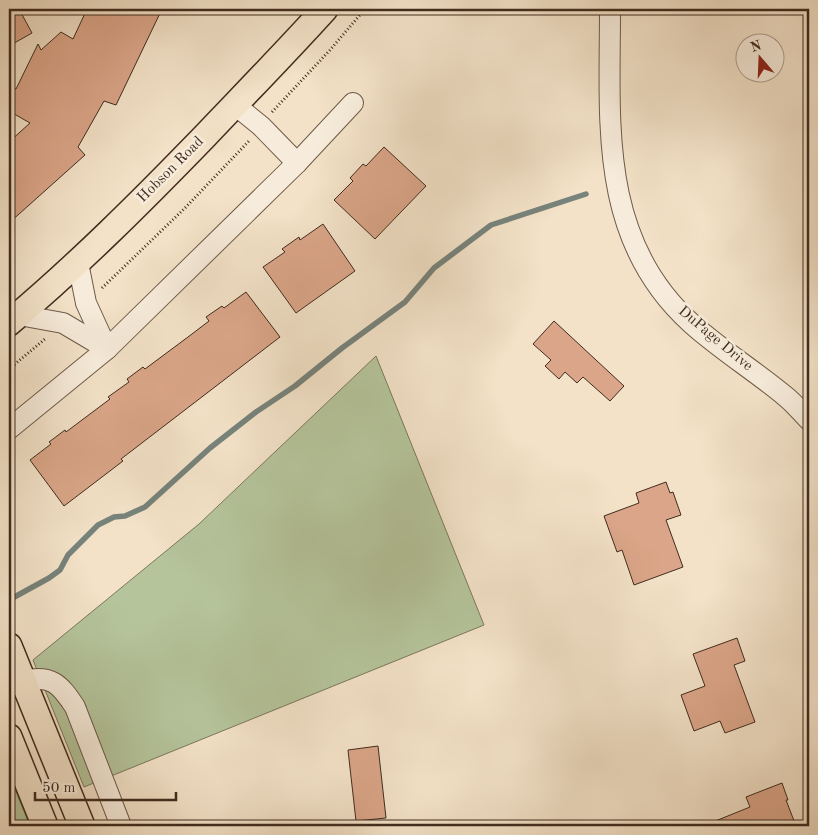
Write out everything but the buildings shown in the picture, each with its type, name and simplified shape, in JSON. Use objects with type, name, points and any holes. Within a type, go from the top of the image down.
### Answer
[{"type":"main road","name":"Hobson Road","points":[[14,319],[78,262],[154,188],[274,65],[324,9]]},
{"type":"main road","points":[[9,646],[82,826]]},
{"type":"main road","points":[[9,737],[45,826]]},
{"type":"street","name":"DuPage Drive","points":[[610,9],[610,140],[617,189],[636,248],[648,271],[676,308],[693,325],[787,397],[809,420]]},
{"type":"street","points":[[9,429],[106,349],[297,163],[353,103]]},
{"type":"street","points":[[235,105],[261,126],[297,163]]},
{"type":"street","points":[[78,262],[86,303],[106,349]]},
{"type":"street","points":[[14,319],[63,323],[106,349]]},
{"type":"street","points":[[24,681],[38,677],[48,679],[68,697],[74,707],[121,826]]},
{"type":"path","points":[[273,111],[365,9]]},
{"type":"path","points":[[101,289],[185,208],[249,141]]},
{"type":"path","points":[[9,369],[49,335]]},
{"type":"green space","points":[[376,356],[484,625],[84,787],[33,660],[199,524]]},
{"type":"green space","points":[[9,774],[30,826],[9,826]]},
{"type":"waterway","points":[[9,600],[60,570],[68,555],[98,525],[114,517],[125,516],[145,507],[210,448],[405,302],[434,268],[491,225],[586,194]]}]
